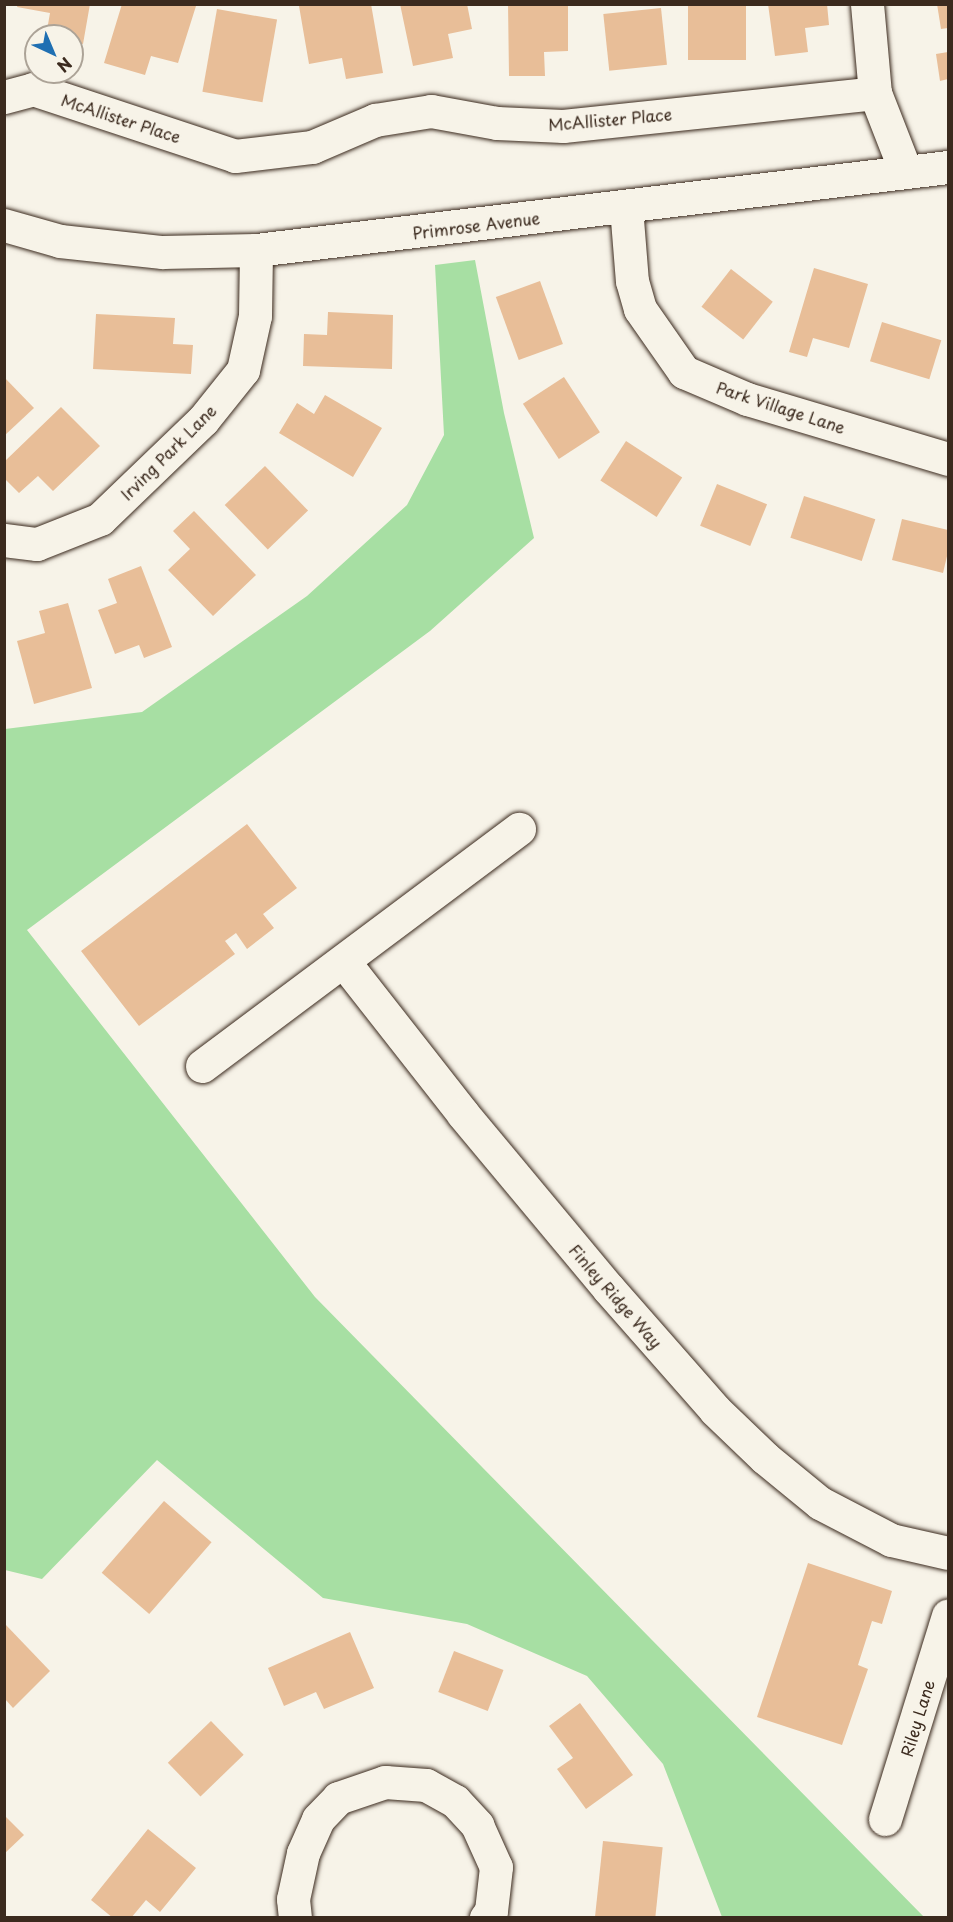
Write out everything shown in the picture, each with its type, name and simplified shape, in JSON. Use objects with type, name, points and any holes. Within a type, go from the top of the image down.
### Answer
[{"type":"street","points":[[867,4],[875,93],[905,170]]},
{"type":"street","name":"McAllister Place","points":[[4,97],[33,89],[235,156],[312,147],[375,120],[431,111],[497,123],[563,126],[875,93]]},
{"type":"street","name":"Primrose Avenue","points":[[4,225],[60,241],[162,252],[256,250],[627,207],[905,170],[948,167]]},
{"type":"street","name":"Park Village Lane","points":[[627,207],[632,281],[640,309],[684,372],[747,399],[948,459]]},
{"type":"street","name":"Irving Park Lane","points":[[4,540],[37,544],[100,519],[203,420],[243,370],[255,316],[256,250]]},
{"type":"street","points":[[202,1066],[519,829]]},
{"type":"street","name":"Finley Ridge Way","points":[[344,962],[463,1114],[608,1288],[715,1410],[765,1458],[820,1503],[891,1540],[948,1553]]},
{"type":"street","name":"Riley Lane","points":[[885,1819],[948,1616]]},
{"type":"street","points":[[295,1917],[293,1899],[303,1853],[318,1819],[338,1798],[385,1782],[426,1785],[455,1801],[477,1825],[496,1867],[491,1911],[486,1917]]},
{"type":"green space","points":[[475,260],[504,413],[534,538],[430,631],[27,930],[315,1297],[924,1917],[722,1917],[663,1764],[587,1676],[467,1624],[323,1598],[157,1460],[42,1579],[5,1570],[5,729],[142,712],[307,596],[407,505],[444,435],[435,265]]},
{"type":"building","points":[[18,4],[90,4],[84,38],[84,24],[48,24],[50,13],[17,7]]},
{"type":"building","points":[[122,4],[196,6],[178,63],[151,56],[145,75],[104,63]]},
{"type":"building","points":[[371,4],[383,73],[346,79],[342,58],[309,64],[299,6]]},
{"type":"building","points":[[400,4],[467,4],[472,29],[448,34],[453,58],[413,66]]},
{"type":"building","points":[[508,4],[568,4],[568,51],[544,52],[545,76],[509,76]]},
{"type":"building","points":[[688,4],[746,4],[746,60],[688,60]]},
{"type":"building","points":[[768,4],[827,4],[829,25],[805,28],[808,52],[775,56]]},
{"type":"building","points":[[937,4],[948,4],[948,28],[941,29]]},
{"type":"building","points":[[661,8],[667,65],[609,71],[603,14]]},
{"type":"building","points":[[217,9],[277,20],[262,102],[202,92]]},
{"type":"building","points":[[948,52],[948,79],[940,81],[936,54]]},
{"type":"building","points":[[814,268],[868,284],[849,348],[813,338],[807,357],[789,352]]},
{"type":"building","points":[[731,269],[773,302],[743,339],[701,307]]},
{"type":"building","points":[[540,281],[563,344],[519,360],[496,297]]},
{"type":"building","points":[[328,312],[393,315],[392,369],[303,366],[304,334],[327,335]]},
{"type":"building","points":[[96,314],[175,318],[173,344],[193,345],[191,374],[93,369]]},
{"type":"building","points":[[882,322],[941,340],[929,379],[870,361]]},
{"type":"building","points":[[4,377],[34,408],[4,436]]},
{"type":"building","points":[[564,377],[600,432],[559,459],[523,404]]},
{"type":"building","points":[[325,395],[382,428],[353,477],[279,433],[297,403],[314,414]]},
{"type":"building","points":[[61,407],[100,446],[53,491],[38,476],[19,493],[4,478],[4,462]]},
{"type":"building","points":[[626,441],[682,477],[657,517],[600,480]]},
{"type":"building","points":[[265,466],[308,511],[268,549],[225,505]]},
{"type":"building","points":[[717,484],[767,504],[750,546],[700,526]]},
{"type":"building","points":[[804,496],[875,519],[862,561],[790,538]]},
{"type":"building","points":[[194,511],[256,575],[213,616],[168,570],[190,549],[173,531]]},
{"type":"building","points":[[902,519],[948,530],[948,552],[943,573],[892,560]]},
{"type":"building","points":[[141,566],[172,647],[144,658],[139,645],[115,654],[98,610],[117,603],[108,579]]},
{"type":"building","points":[[68,603],[92,688],[34,704],[17,641],[45,633],[39,611]]},
{"type":"building","points":[[247,824],[297,888],[263,914],[274,928],[247,949],[236,933],[225,941],[235,954],[139,1026],[81,951]]},
{"type":"building","points":[[164,1501],[212,1542],[149,1614],[102,1573]]},
{"type":"building","points":[[808,1563],[892,1591],[882,1624],[872,1621],[858,1665],[868,1669],[842,1745],[757,1717]]},
{"type":"building","points":[[5,1624],[50,1671],[13,1708],[5,1699]]},
{"type":"building","points":[[350,1632],[374,1688],[324,1709],[316,1692],[284,1706],[268,1668]]},
{"type":"building","points":[[454,1651],[503,1670],[488,1711],[438,1692]]},
{"type":"building","points":[[580,1703],[633,1775],[586,1809],[557,1769],[573,1758],[549,1726]]},
{"type":"building","points":[[211,1721],[244,1755],[200,1796],[168,1763]]},
{"type":"building","points":[[4,1815],[24,1835],[4,1854]]},
{"type":"building","points":[[148,1829],[196,1868],[160,1912],[146,1900],[131,1918],[113,1918],[91,1900]]},
{"type":"building","points":[[603,1841],[663,1847],[655,1918],[595,1918]]}]
